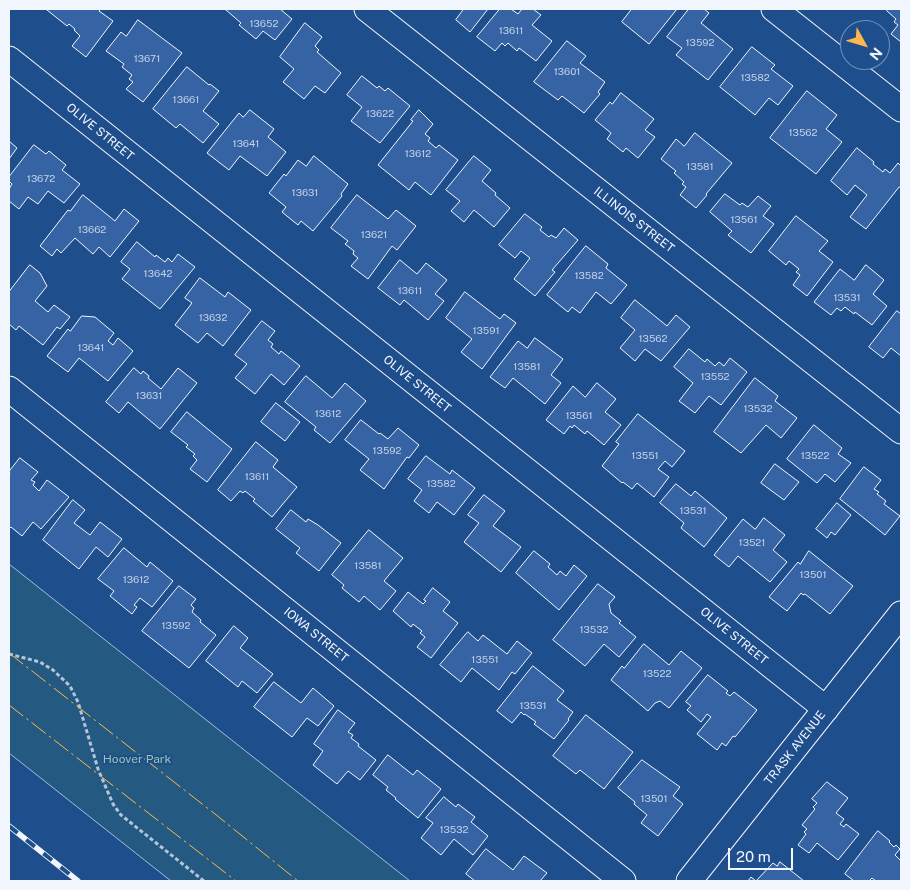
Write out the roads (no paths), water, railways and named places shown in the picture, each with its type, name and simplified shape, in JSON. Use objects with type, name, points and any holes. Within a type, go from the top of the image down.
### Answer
[{"type":"street","name":"ILLINOIS STREET","points":[[367,9],[901,431]]},
{"type":"street","points":[[774,9],[901,109]]},
{"type":"street","name":"OLIVE STREET","points":[[9,59],[826,710]]},
{"type":"street","name":"IOWA STREET","points":[[9,389],[624,881]]},
{"type":"street","name":"TRASK AVENUE","points":[[690,881],[901,614]]},
{"type":"railway","points":[[9,826],[78,881]]},
{"type":"park label","name":"Hoover Park","points":[[137,759]]}]
